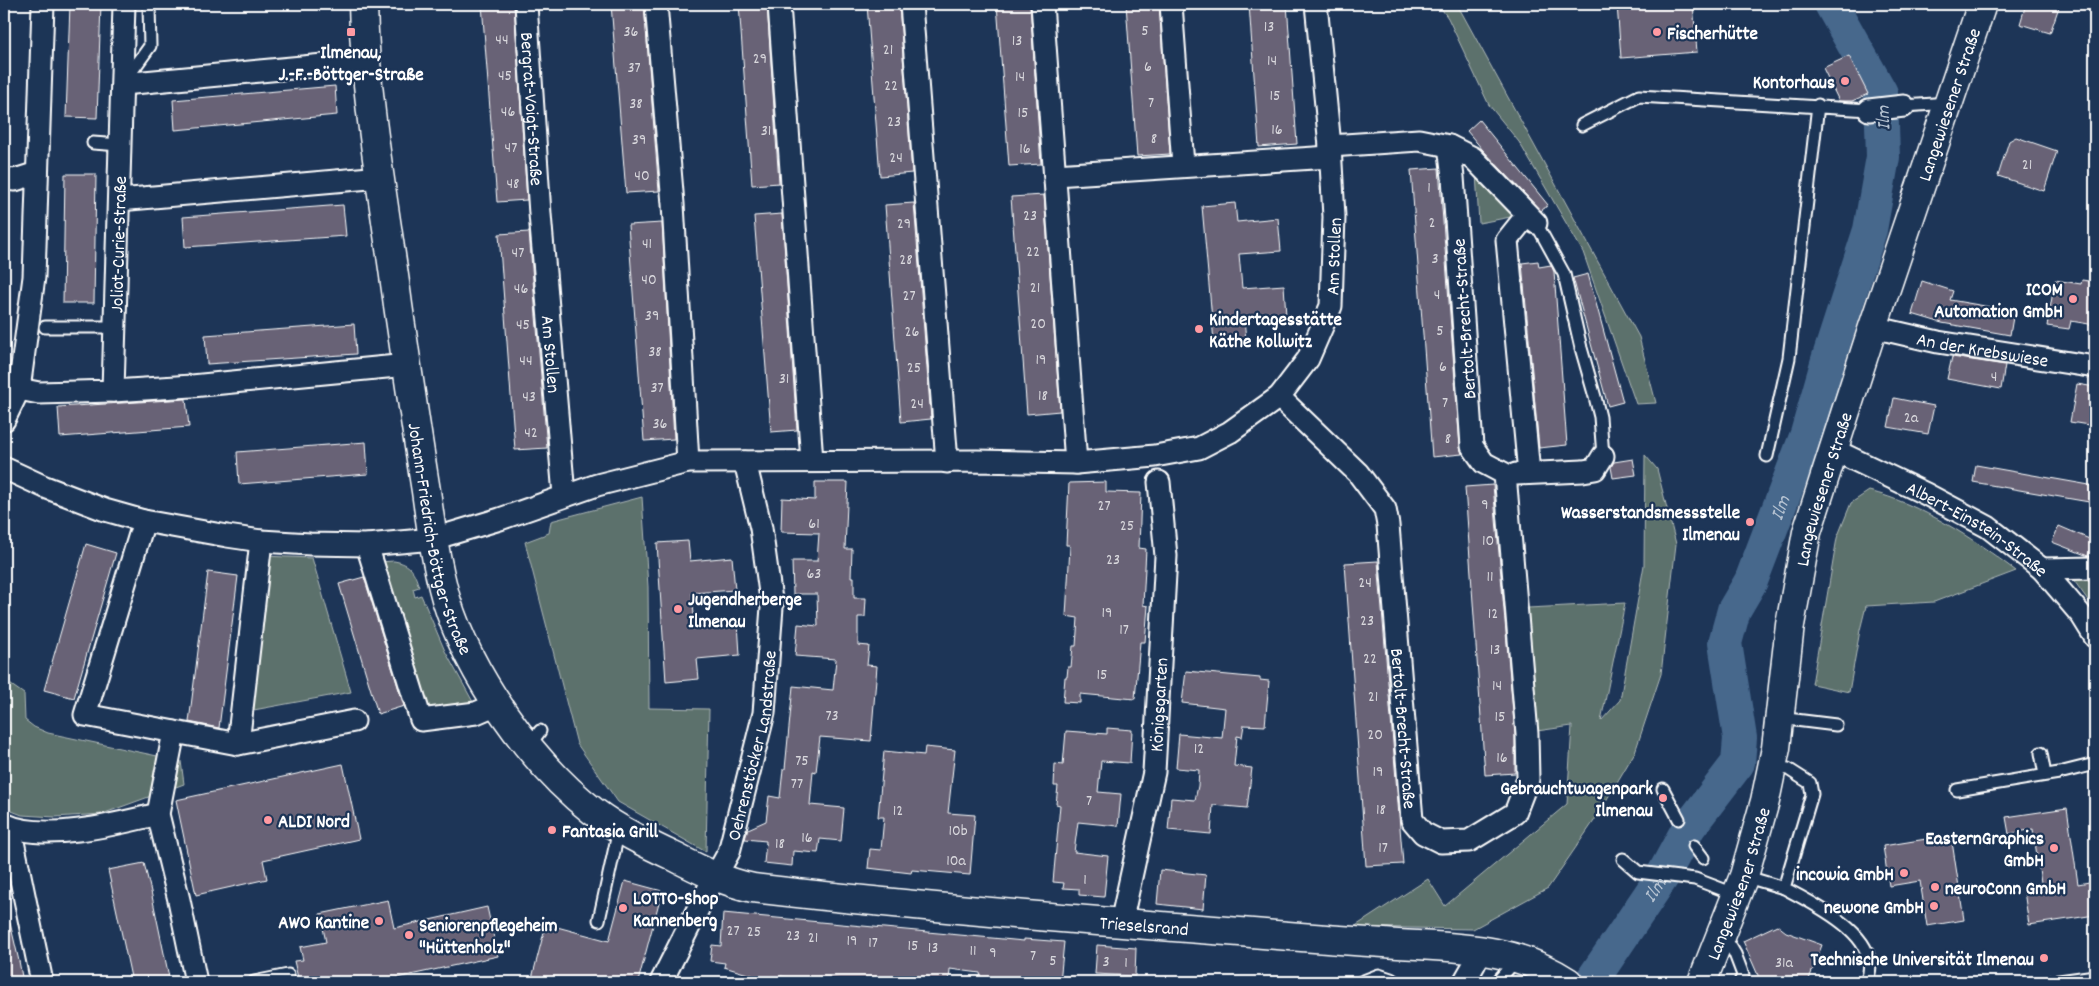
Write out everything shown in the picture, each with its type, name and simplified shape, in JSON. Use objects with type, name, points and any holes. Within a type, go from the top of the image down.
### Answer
[{"type":"street","points":[[4,420],[19,389],[34,277],[43,4]]},
{"type":"street","name":"Joliot-Curie-Straße","points":[[113,391],[124,4]]},
{"type":"street","name":"Johann-Friedrich-Böttger-Straße","points":[[363,4],[366,61],[407,365],[437,565],[447,602],[466,645],[497,704],[535,738],[558,778],[593,811],[619,829],[716,876]]},
{"type":"street","name":"Bergrat-Voigt-Straße","points":[[526,4],[540,214]]},
{"type":"street","points":[[656,4],[673,204],[688,462]]},
{"type":"street","points":[[779,4],[812,461]]},
{"type":"street","points":[[911,4],[947,462]]},
{"type":"street","points":[[1042,4],[1076,464]]},
{"type":"street","points":[[1171,4],[1183,165]]},
{"type":"street","name":"Am Stollen","points":[[4,468],[105,510],[144,520],[261,541],[367,545],[433,539],[564,495],[688,462],[812,461],[1076,464],[1155,456],[1199,448],[1230,432],[1279,397],[1308,359],[1331,306],[1334,217],[1330,151],[1316,4]]},
{"type":"street","name":"Langewiesener Straße","points":[[1702,982],[1740,885],[1766,801],[1779,718],[1790,625],[1808,532],[1873,326],[1982,4]]},
{"type":"street","points":[[123,84],[366,61]]},
{"type":"street","points":[[1869,110],[1904,106]]},
{"type":"street","points":[[1055,175],[1330,151],[1419,140],[1449,146],[1473,158],[1531,219],[1508,240],[1529,473]]},
{"type":"street","name":"Bertolt-Brecht-Straße","points":[[1449,146],[1453,177],[1472,446],[1484,463],[1506,474],[1595,469],[1603,456]]},
{"type":"street","points":[[4,179],[15,180],[37,173]]},
{"type":"street","points":[[119,200],[381,178]]},
{"type":"street","name":"Am Stollen","points":[[540,214],[564,495]]},
{"type":"street","name":"An der Krebswiese","points":[[1873,326],[1938,342],[2095,367]]},
{"type":"street","points":[[19,389],[39,393],[113,391],[192,386],[407,365]]},
{"type":"street","name":"Bertolt-Brecht-Straße","points":[[1279,397],[1358,472],[1384,509],[1388,525],[1412,820],[1423,833],[1441,842],[1469,841],[1515,813],[1528,779],[1527,734],[1506,474]]},
{"type":"street","name":"Albert-Einstein-Straße","points":[[1834,450],[1926,494],[1988,527],[2042,569],[2082,616],[2095,637]]},
{"type":"street","name":"Oehrenstöcker Landstraße","points":[[661,982],[729,852],[764,713],[772,607],[761,528],[745,462]]},
{"type":"street","name":"Königsgarten","points":[[1121,923],[1154,772],[1166,556],[1159,482]]},
{"type":"street","points":[[144,520],[85,715],[238,744],[354,721]]},
{"type":"street","points":[[238,744],[261,541]]},
{"type":"street","points":[[367,545],[421,720],[476,713],[497,704]]},
{"type":"street","points":[[2042,569],[2095,568]]},
{"type":"street","points":[[174,732],[158,814],[180,900],[196,982]]},
{"type":"street","points":[[42,982],[7,825],[36,831],[63,831],[105,827],[158,814]]},
{"type":"street","name":"Trieselsrand","points":[[716,876],[753,888],[847,899],[1121,923],[1477,949],[1518,958],[1554,973],[1568,982]]},
{"type":"street","points":[[1464,982],[1475,963],[1477,949]]},
{"type":"lane","points":[[123,84],[150,46],[149,6],[147,4]]},
{"type":"lane","points":[[1582,125],[1639,96],[1818,105],[1869,110]]},
{"type":"lane","points":[[1904,106],[1949,103]]},
{"type":"lane","points":[[1767,456],[1789,358],[1818,105]]},
{"type":"lane","points":[[93,143],[120,145]]},
{"type":"lane","points":[[1531,219],[1564,274],[1581,348],[1597,404],[1603,456]]},
{"type":"lane","points":[[45,327],[115,327]]},
{"type":"lane","points":[[1779,718],[1836,725]]},
{"type":"lane","points":[[2041,753],[2045,775]]},
{"type":"lane","points":[[1957,790],[2045,775],[2095,764]]},
{"type":"lane","points":[[1772,767],[1788,769],[1810,783],[1812,794],[1784,888]]},
{"type":"lane","points":[[1663,789],[1679,818]]},
{"type":"lane","points":[[599,920],[619,829]]},
{"type":"lane","points":[[1694,846],[1703,858]]},
{"type":"lane","points":[[1623,859],[1638,872],[1740,885],[1784,888],[1820,907],[1843,923],[1861,940],[1869,964],[1869,976],[1866,982]]},
{"type":"lane","points":[[1722,932],[1735,954],[1743,975],[1740,982]]},
{"type":"lane","points":[[1497,982],[1518,958]]},
{"type":"lane","points":[[254,982],[288,975]]},
{"type":"lane","points":[[1361,982],[1379,975],[1395,982]]},
{"type":"lane","points":[[2052,982],[2095,976]]},
{"type":"green space","points":[[1438,4],[1457,4],[1639,337],[1656,403],[1636,404],[1583,252],[1519,142],[1489,105],[1448,18]]},
{"type":"green space","points":[[1476,173],[1516,216],[1479,223]]},
{"type":"green space","points":[[1645,455],[1657,469],[1676,544],[1661,674],[1635,752],[1594,821],[1548,888],[1473,929],[1354,927],[1428,879],[1445,906],[1567,804],[1572,726],[1537,731],[1528,608],[1625,603],[1601,721],[1620,700],[1644,565]]},
{"type":"green space","points":[[1869,491],[1908,504],[1946,524],[1983,547],[2016,571],[1934,602],[1866,606],[1849,692],[1812,684],[1837,538],[1851,503]]},
{"type":"green space","points":[[642,497],[648,587],[649,708],[709,709],[706,852],[618,802],[577,744],[525,542],[549,533],[551,521]]},
{"type":"green space","points":[[263,556],[312,558],[351,692],[243,712]]},
{"type":"green space","points":[[394,561],[404,564],[411,569],[419,587],[413,589],[415,597],[421,595],[445,651],[474,707],[426,711],[379,562]]},
{"type":"green space","points":[[2095,574],[2095,610],[2070,575]]},
{"type":"green space","points":[[4,680],[24,694],[25,720],[34,727],[48,733],[181,761],[184,784],[102,814],[55,817],[22,815],[4,808]]},
{"type":"building","points":[[70,4],[101,4],[97,118],[66,117]]},
{"type":"building","points":[[482,4],[514,4],[527,200],[497,202]]},
{"type":"building","points":[[611,4],[644,4],[659,191],[626,193]]},
{"type":"building","points":[[739,4],[767,4],[779,183],[752,185]]},
{"type":"building","points":[[867,4],[899,4],[912,173],[880,176]]},
{"type":"building","points":[[997,4],[1030,4],[1041,164],[1009,166]]},
{"type":"building","points":[[1126,4],[1159,4],[1170,154],[1137,156]]},
{"type":"building","points":[[1249,4],[1287,4],[1297,144],[1259,147]]},
{"type":"building","name":"Fischerhütte","points":[[1617,4],[1693,4],[1697,52],[1621,58]]},
{"type":"building","points":[[2026,4],[2060,4],[2050,33],[2020,24]]},
{"type":"building","name":"Kontorhaus","points":[[1849,56],[1868,94],[1852,101],[1839,101],[1823,68]]},
{"type":"building","points":[[335,86],[337,115],[175,130],[173,100]]},
{"type":"building","points":[[1479,120],[1548,205],[1541,211],[1467,131]]},
{"type":"building","points":[[2016,137],[2057,151],[2044,191],[1998,176],[2009,141]]},
{"type":"building","points":[[1439,168],[1462,454],[1432,457],[1411,170]]},
{"type":"building","points":[[65,174],[96,174],[94,303],[63,303]]},
{"type":"building","points":[[1044,195],[1060,411],[1027,414],[1011,197]]},
{"type":"building","points":[[914,203],[931,419],[901,422],[885,205]]},
{"type":"building","points":[[1235,203],[1237,222],[1278,218],[1281,251],[1239,254],[1242,288],[1284,285],[1286,316],[1244,319],[1246,340],[1214,342],[1202,206]]},
{"type":"building","points":[[343,205],[346,236],[185,247],[183,217]]},
{"type":"building","points":[[782,214],[797,430],[771,432],[754,216]]},
{"type":"building","points":[[662,223],[674,439],[644,441],[628,225]]},
{"type":"building","points":[[529,232],[547,448],[515,450],[499,234]]},
{"type":"building","points":[[1538,261],[1539,267],[1551,265],[1554,272],[1567,445],[1539,448],[1522,263]]},
{"type":"building","points":[[1588,274],[1623,402],[1608,406],[1573,278]]},
{"type":"building","name":"ICOM Automation GmbH","points":[[2055,280],[2081,284],[2082,280],[2095,282],[2095,325],[2071,321],[2069,329],[2047,326]]},
{"type":"building","points":[[1922,281],[1953,291],[1950,300],[2014,311],[2010,335],[1942,323],[1912,314]]},
{"type":"building","points":[[354,324],[356,354],[207,364],[205,335]]},
{"type":"building","points":[[1952,357],[2005,365],[2001,389],[1947,379]]},
{"type":"building","points":[[2077,384],[2095,387],[2095,426],[2070,422]]},
{"type":"building","points":[[1894,398],[1934,406],[1928,434],[1888,427]]},
{"type":"building","points":[[186,399],[189,427],[60,437],[58,407]]},
{"type":"building","points":[[366,442],[368,474],[239,484],[237,452]]},
{"type":"building","points":[[1633,459],[1636,475],[1613,478],[1611,467],[1614,462]]},
{"type":"building","points":[[1976,465],[2095,486],[2095,503],[1973,482]]},
{"type":"building","points":[[815,482],[848,482],[845,549],[852,549],[851,577],[854,577],[854,598],[866,598],[865,617],[858,617],[858,645],[869,646],[867,665],[877,666],[871,741],[820,737],[816,772],[813,771],[810,805],[844,808],[841,841],[820,839],[818,853],[793,851],[792,866],[764,863],[766,841],[745,839],[748,829],[766,821],[769,796],[780,798],[783,769],[785,769],[793,686],[833,690],[836,659],[795,656],[798,624],[818,626],[817,594],[793,594],[792,561],[817,561],[819,533],[781,532],[782,498],[815,500]]},
{"type":"building","points":[[1106,482],[1106,492],[1141,493],[1139,548],[1146,549],[1143,605],[1148,606],[1145,642],[1140,642],[1135,699],[1080,694],[1080,703],[1063,702],[1065,677],[1067,677],[1068,667],[1071,667],[1073,646],[1076,646],[1078,618],[1066,616],[1070,547],[1066,545],[1069,483]]},
{"type":"building","points":[[1493,485],[1515,735],[1515,773],[1485,775],[1465,487]]},
{"type":"building","points":[[2059,526],[2094,541],[2088,556],[2052,542]]},
{"type":"building","name":"Jugendherberge Ilmenau","points":[[688,541],[690,561],[732,557],[735,590],[692,593],[695,626],[738,623],[740,655],[697,659],[699,679],[666,682],[657,543]]},
{"type":"building","points":[[86,544],[116,553],[74,698],[44,690]]},
{"type":"building","points":[[1378,561],[1403,864],[1366,866],[1345,563]]},
{"type":"building","points":[[208,572],[238,576],[219,728],[189,722]]},
{"type":"building","points":[[364,577],[404,706],[378,714],[339,584]]},
{"type":"building","points":[[1186,671],[1260,678],[1260,680],[1269,681],[1265,726],[1244,725],[1242,737],[1237,736],[1234,766],[1252,768],[1247,808],[1213,805],[1211,834],[1168,830],[1171,798],[1195,800],[1198,786],[1199,770],[1176,768],[1179,734],[1222,738],[1225,708],[1182,703]]},
{"type":"building","points":[[1107,728],[1132,730],[1130,763],[1101,761],[1098,792],[1121,794],[1118,826],[1078,822],[1074,852],[1108,856],[1104,897],[1079,895],[1079,889],[1063,888],[1064,883],[1053,882],[1060,805],[1056,804],[1058,786],[1054,786],[1055,764],[1063,765],[1066,731],[1107,734]]},
{"type":"building","points":[[925,747],[955,750],[948,813],[975,815],[970,875],[912,870],[911,873],[868,868],[870,849],[881,850],[884,817],[878,817],[884,751],[924,755]]},
{"type":"building","name":"ALDI Nord","points":[[343,764],[359,839],[263,860],[267,879],[196,895],[176,800]]},
{"type":"building","points":[[2067,808],[2078,884],[2095,881],[2095,915],[2029,925],[2024,891],[2042,889],[2033,829],[2009,834],[2006,817]]},
{"type":"building","points":[[1951,835],[1964,920],[1927,926],[1920,881],[1889,886],[1883,846]]},
{"type":"building","points":[[144,863],[170,982],[132,982],[108,870]]},
{"type":"building","points":[[1160,870],[1206,875],[1203,909],[1157,904]]},
{"type":"building","points":[[625,881],[662,891],[638,982],[531,982],[546,924],[609,941]]},
{"type":"building","name":"Seniorenpflegeheim \"Hüttenholz\"","points":[[388,900],[394,928],[487,907],[498,956],[378,982],[299,982],[294,961],[303,960],[300,947],[326,942],[320,914]]},
{"type":"building","points":[[723,913],[1024,941],[1024,939],[1064,942],[1060,982],[982,982],[980,973],[950,969],[949,982],[855,982],[830,978],[829,982],[808,982],[781,976],[777,982],[764,982],[765,979],[724,967],[725,963],[710,961],[712,945],[721,946]]},
{"type":"building","points":[[10,923],[23,982],[4,982],[4,924]]},
{"type":"building","points":[[1777,925],[1786,932],[1822,945],[1808,982],[1761,982],[1743,941]]},
{"type":"building","points":[[1097,945],[1136,948],[1135,976],[1095,974]]},
{"type":"waterway","name":"Ilm","points":[[1591,982],[1662,877],[1689,827],[1738,763],[1740,738],[1725,643],[1734,610],[1751,581],[1807,434],[1828,360],[1870,230],[1883,157],[1881,93],[1831,4]]},
{"type":"place","name":"Ilmenau, J.-F.-Böttger-Straße","points":[[351,32]]},
{"type":"place","name":"Fischerhütte","points":[[1657,32]]},
{"type":"place","name":"Kontorhaus","points":[[1845,81]]},
{"type":"place","name":"ICOM Automation GmbH","points":[[2073,299]]},
{"type":"place","name":"Kindertagesstätte Käthe Kollwitz","points":[[1199,329]]},
{"type":"place","name":"Wasserstandsmessstelle Ilmenau","points":[[1750,522]]},
{"type":"place","name":"Jugendherberge Ilmenau","points":[[678,609]]},
{"type":"place","name":"Gebrauchtwagenpark Ilmenau","points":[[1663,798]]},
{"type":"place","name":"ALDI Nord","points":[[268,820]]},
{"type":"place","name":"Fantasia Grill","points":[[552,830]]},
{"type":"place","name":"EasternGraphics GmbH","points":[[2054,848]]},
{"type":"place","name":"incowia GmbH","points":[[1904,873]]},
{"type":"place","name":"neuroConn GmbH","points":[[1935,887]]},
{"type":"place","name":"newone GmbH","points":[[1934,906]]},
{"type":"place","name":"LOTTO-Shop Kannenberg","points":[[623,908]]},
{"type":"place","name":"AWO Kantine","points":[[379,921]]},
{"type":"place","name":"Seniorenpflegeheim \"Hüttenholz\"","points":[[409,935]]},
{"type":"place","name":"Technische Universität Ilmenau","points":[[2044,958]]}]
